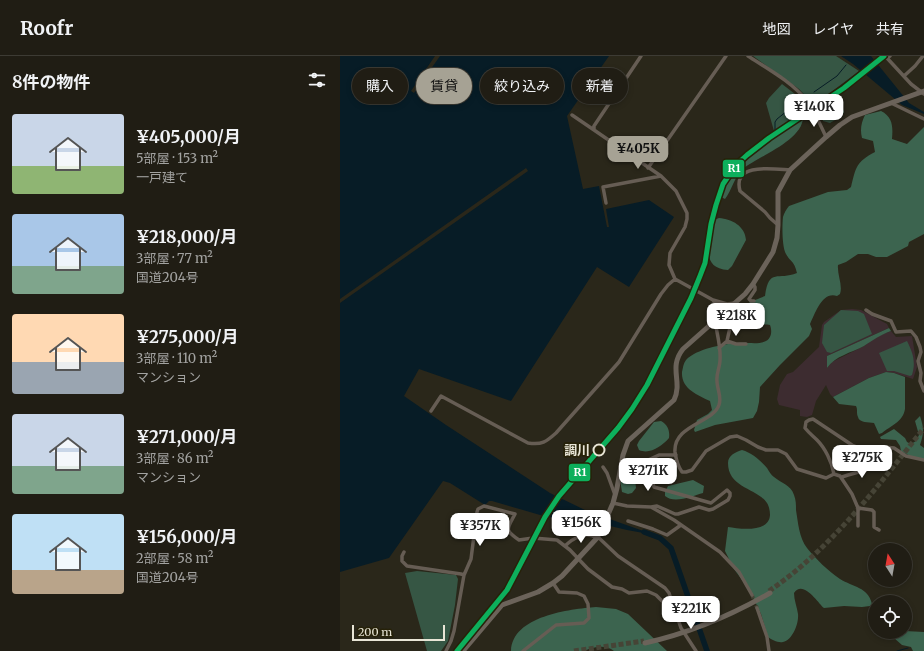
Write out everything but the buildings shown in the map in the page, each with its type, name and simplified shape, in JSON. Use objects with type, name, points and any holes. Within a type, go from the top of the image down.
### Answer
[{"type":"highway","points":[[463,651],[502,605],[538,592],[553,584],[597,537],[613,503],[623,455],[628,441],[674,400],[677,394],[678,387],[675,368],[678,355],[745,294],[753,284],[772,252],[777,238],[778,192],[790,170],[840,125],[852,117],[923,92]]},
{"type":"highway","points":[[644,642],[677,634],[706,624],[749,605],[769,592]]},
{"type":"street","points":[[628,75],[641,56]]},
{"type":"street","points":[[648,168],[726,56]]},
{"type":"street","points":[[748,56],[786,81],[798,91],[816,114],[826,137]]},
{"type":"street","points":[[890,56],[887,58],[911,84],[923,92]]},
{"type":"street","points":[[904,76],[923,56]]},
{"type":"street","points":[[892,102],[924,119]]},
{"type":"street","points":[[594,130],[594,126],[609,104]]},
{"type":"street","points":[[572,115],[661,176],[676,191],[687,213],[685,227],[670,253],[669,265],[675,279],[698,291],[712,300],[717,306],[720,348],[720,365],[717,381],[720,399],[719,406],[714,412],[679,437],[675,448],[678,466],[682,472],[692,470],[706,451],[730,437],[737,436],[766,450],[778,450],[786,454],[797,469],[826,478],[834,474],[842,477],[858,508],[858,526]]},
{"type":"street","points":[[778,225],[740,191],[739,186],[745,173],[752,170],[759,168],[790,170]]},
{"type":"street","points":[[606,203],[603,187],[661,176]]},
{"type":"street","points":[[431,411],[441,396],[528,444],[546,442],[556,433],[619,362],[661,294],[675,279]]},
{"type":"street","points":[[753,284],[756,287],[749,298],[751,301],[754,301]]},
{"type":"street","points":[[712,300],[727,304],[735,303]]},
{"type":"street","points":[[866,310],[872,314],[891,321],[896,332],[911,331],[916,337],[921,352],[918,361],[921,373],[920,381],[924,391]]},
{"type":"street","points":[[720,348],[727,341],[733,314]]},
{"type":"street","points":[[727,341],[736,344],[746,344]]},
{"type":"street","points":[[834,474],[823,447],[805,428],[808,420],[813,419],[818,421],[852,445],[862,449],[885,447],[894,448],[906,456],[924,460]]},
{"type":"street","points":[[613,503],[627,506],[657,506],[678,514],[699,507],[709,510],[713,509],[728,500],[730,493],[727,490],[713,502],[708,503],[654,486],[647,467],[648,460],[659,455],[676,455]]},
{"type":"street","points":[[842,477],[878,465]]},
{"type":"street","points":[[603,467],[607,473],[615,496]]},
{"type":"street","points":[[446,651],[454,631],[464,575],[471,559],[477,512],[481,507],[487,506],[515,514],[508,530],[509,533],[519,540],[527,538],[549,539],[560,542],[596,576],[603,579],[612,587],[622,589],[629,593],[647,591],[656,594],[672,611],[676,612]]},
{"type":"street","points":[[651,507],[681,525],[720,552],[739,572],[752,595]]},
{"type":"street","points":[[858,508],[872,510],[875,514],[874,527],[879,530]]},
{"type":"street","points":[[628,522],[667,534],[681,525]]},
{"type":"street","points":[[565,546],[576,537],[590,535],[597,537],[618,556],[665,588],[669,593],[681,628],[696,651]]},
{"type":"street","points":[[404,552],[402,561],[408,566],[464,575]]},
{"type":"street","points":[[523,651],[552,628],[560,625],[584,624],[589,618],[588,604],[584,596],[577,593],[559,592],[553,584]]},
{"type":"street","points":[[757,608],[767,637],[769,651]]},
{"type":"shaded area","points":[[841,310],[861,310],[887,324],[889,328],[827,356],[827,368],[832,362],[864,346],[875,337],[891,331],[896,337],[912,336],[917,367],[913,379],[886,372],[869,378],[833,397],[826,385],[816,401],[812,415],[807,417],[800,416],[800,410],[779,405],[777,399],[780,385],[787,374],[793,372],[819,347],[822,325],[824,322]]},
{"type":"green space","points":[[753,56],[836,56],[859,71],[814,105],[799,89]]},
{"type":"green space","points":[[782,84],[795,94],[808,110],[774,131],[766,103]]},
{"type":"green space","points":[[840,107],[844,112],[842,116],[830,123],[823,121],[822,116],[826,112]]},
{"type":"green space","points":[[881,111],[890,119],[892,139],[907,144],[924,127],[924,234],[909,242],[908,246],[887,257],[858,254],[846,262],[838,265],[841,287],[840,294],[837,296],[832,295],[823,300],[810,324],[812,329],[809,336],[760,387],[757,411],[753,418],[715,425],[695,432],[694,430],[697,420],[712,410],[710,401],[691,391],[684,383],[682,372],[686,360],[696,353],[718,346],[741,343],[760,343],[768,340],[771,331],[770,325],[745,326],[740,324],[736,318],[742,307],[765,296],[769,281],[772,278],[797,273],[794,264],[786,254],[784,247],[782,226],[783,217],[789,206],[828,192],[847,190],[851,187],[854,174],[860,162],[875,152],[873,141],[862,138],[861,129],[865,115]]},
{"type":"green space","points":[[803,118],[801,126],[795,134],[778,148],[743,169],[737,176],[725,199],[721,197],[725,184],[732,172],[742,161],[754,151]]},
{"type":"green space","points":[[719,218],[729,220],[737,224],[743,231],[746,240],[732,266],[728,270],[719,268],[713,264],[710,258],[709,244],[714,220]]},
{"type":"green space","points":[[841,310],[858,311],[864,314],[872,334],[831,353],[827,352],[822,343],[824,325]]},
{"type":"green space","points":[[889,328],[891,331],[834,360],[827,368],[827,356]]},
{"type":"green space","points":[[907,341],[913,358],[914,366],[912,375],[910,376],[894,371],[887,371],[879,353]]},
{"type":"green space","points":[[886,372],[905,377],[905,409],[902,417],[896,423],[879,434],[874,423],[859,419],[856,406],[839,404],[833,397],[869,378]]},
{"type":"green space","points":[[920,416],[923,430],[920,445],[924,448],[924,459],[914,458],[901,451],[896,440],[881,439],[880,437],[894,429],[911,444],[916,441],[919,435],[915,421]]},
{"type":"green space","points":[[661,421],[668,428],[669,438],[659,447],[651,451],[639,450],[637,445],[639,441],[654,422]]},
{"type":"green space","points":[[742,450],[756,457],[773,476],[791,489],[795,499],[798,525],[804,544],[822,565],[836,576],[864,591],[868,595],[868,606],[844,606],[824,608],[806,590],[798,589],[794,593],[798,614],[795,631],[787,641],[783,642],[775,641],[768,637],[761,614],[750,591],[734,569],[725,551],[728,527],[746,529],[759,527],[765,525],[770,515],[770,510],[767,503],[757,494],[738,483],[729,471],[728,460],[735,453]]},
{"type":"green space","points":[[633,476],[635,479],[636,488],[632,493],[628,494],[622,492],[620,479]]},
{"type":"green space","points":[[693,480],[704,486],[703,493],[678,499],[665,496],[668,486]]},
{"type":"green space","points":[[417,571],[456,575],[458,579],[448,641],[441,651],[427,651],[405,573]]},
{"type":"green space","points":[[596,607],[616,609],[628,614],[667,651],[614,651],[607,647],[596,647],[584,651],[511,651],[514,639],[521,630],[531,622],[558,613]]},
{"type":"green space","points":[[912,631],[924,632],[924,651],[913,651],[911,647],[902,645],[895,639],[912,639]]},
{"type":"water","points":[[340,56],[609,56],[601,68],[572,68],[572,104],[575,104],[567,116],[583,189],[599,186],[607,227],[609,227],[606,209],[649,200],[674,217],[629,287],[597,267],[511,401],[419,369],[404,396],[550,493],[587,511],[649,534],[589,521],[547,517],[492,501],[489,501],[485,505],[450,483],[443,481],[389,558],[340,572]]},
{"type":"water","points":[[841,56],[871,56],[909,103],[924,112],[924,114],[902,105],[853,64]]},
{"type":"pier","points":[[435,56],[440,56],[432,68],[427,68]]},
{"type":"pier","points":[[416,84],[416,90],[414,93],[411,91]]},
{"type":"pier","points":[[526,168],[528,171],[340,303],[340,299]]},
{"type":"waterway","points":[[814,92],[837,76],[846,65]]},
{"type":"waterway","points":[[775,130],[775,122],[777,119],[792,107]]},
{"type":"waterway","points":[[644,532],[660,538],[671,548],[707,651]]},
{"type":"waterway","points":[[897,651],[908,648]]},
{"type":"tunnel","points":[[769,591],[813,556],[833,536],[871,494],[924,428]]},
{"type":"tunnel","points":[[752,595],[757,608]]},
{"type":"tunnel","points":[[574,651],[644,641]]},
{"type":"transit line","name":"R1","points":[[457,651],[507,590],[545,517],[559,496],[618,428],[647,385],[691,298],[700,276],[705,263],[711,224],[716,205],[723,184],[736,165],[769,138],[844,88],[884,56]]},
{"type":"place","name":"調川","points":[[599,450]]}]
